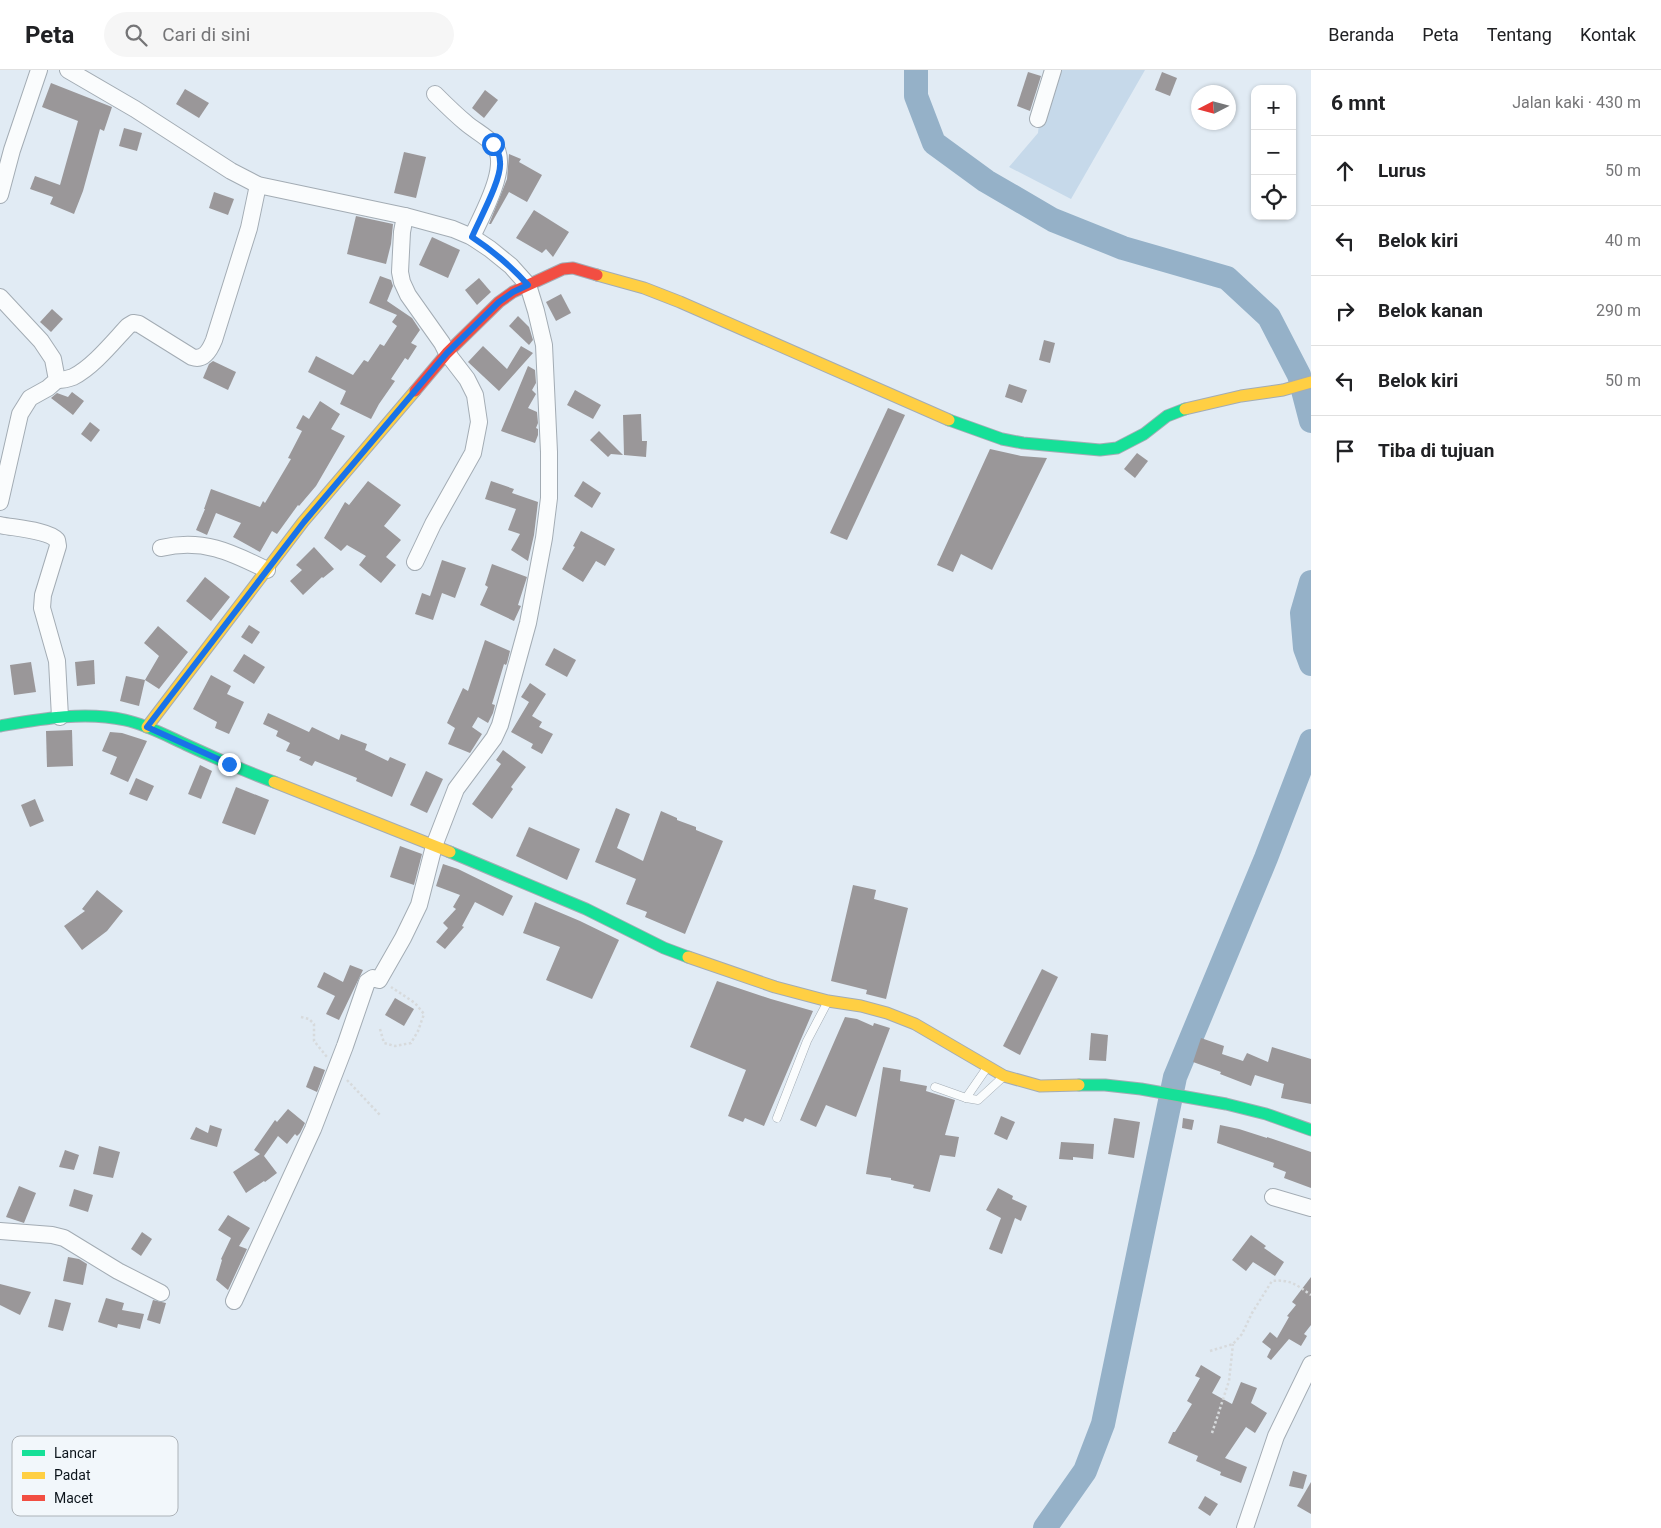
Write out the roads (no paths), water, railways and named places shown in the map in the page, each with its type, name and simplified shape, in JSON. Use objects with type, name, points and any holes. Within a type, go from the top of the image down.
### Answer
[{"type":"street","points":[[0,194],[38,70]]},
{"type":"street","points":[[68,70],[231,171],[258,185],[405,216],[453,229],[472,237],[511,266],[528,285],[544,345],[550,477],[544,538],[528,623],[500,725],[494,738],[456,789],[434,846],[419,905],[379,980],[373,978],[367,982],[314,1129],[234,1300]]},
{"type":"street","points":[[1038,119],[1053,70]]},
{"type":"street","points":[[435,94],[497,149],[500,162],[495,185],[472,237]]},
{"type":"street","points":[[0,502],[20,414],[30,398],[48,388],[57,380],[69,378],[77,374],[133,323],[138,324],[196,359],[204,357],[211,348],[250,228],[258,185]]},
{"type":"street","points":[[405,216],[402,232],[400,272],[402,282],[408,295],[467,379],[475,395],[479,422],[478,436],[473,453],[433,524],[415,562]]},
{"type":"street","points":[[147,727],[226,621],[304,522],[447,353],[499,302],[513,292],[564,269],[573,268],[644,288],[680,302],[941,417],[1002,439],[1023,443],[1100,450],[1117,448],[1128,444],[1144,434],[1167,416],[1192,406],[1283,390],[1311,382]]},
{"type":"street","points":[[0,297],[41,341],[53,359],[57,380]]},
{"type":"street","points":[[0,525],[52,535],[57,540],[58,546],[43,595],[42,608],[56,661],[60,717]]},
{"type":"street","points":[[161,548],[176,545],[217,548],[267,570]]},
{"type":"street","points":[[0,726],[60,717],[107,717],[147,727],[229,764],[549,893],[608,919],[664,948],[775,987],[828,1001],[861,1006],[887,1013],[915,1024],[1004,1076],[1040,1086],[1105,1085],[1141,1089],[1226,1104],[1266,1114],[1311,1130]]},
{"type":"street","points":[[1274,1197],[1311,1208]]},
{"type":"street","points":[[0,1231],[52,1235],[64,1238],[118,1271],[161,1293]]},
{"type":"street","points":[[1248,1526],[1276,1436],[1311,1364]]},
{"type":"lane","points":[[778,1118],[807,1040],[828,1001]]},
{"type":"lane","points":[[966,1098],[989,1066]]},
{"type":"lane","points":[[935,1087],[966,1098],[978,1100],[1004,1076]]},
{"type":"waterway","points":[[916,70],[916,96],[934,143],[986,181],[1053,220],[1123,248],[1227,278],[1269,317],[1299,375],[1311,421]]},
{"type":"waterway","points":[[1311,582],[1302,613],[1305,648],[1311,664]]},
{"type":"waterway","points":[[1045,1528],[1085,1471],[1103,1424],[1175,1077],[1266,858],[1311,741]]}]
